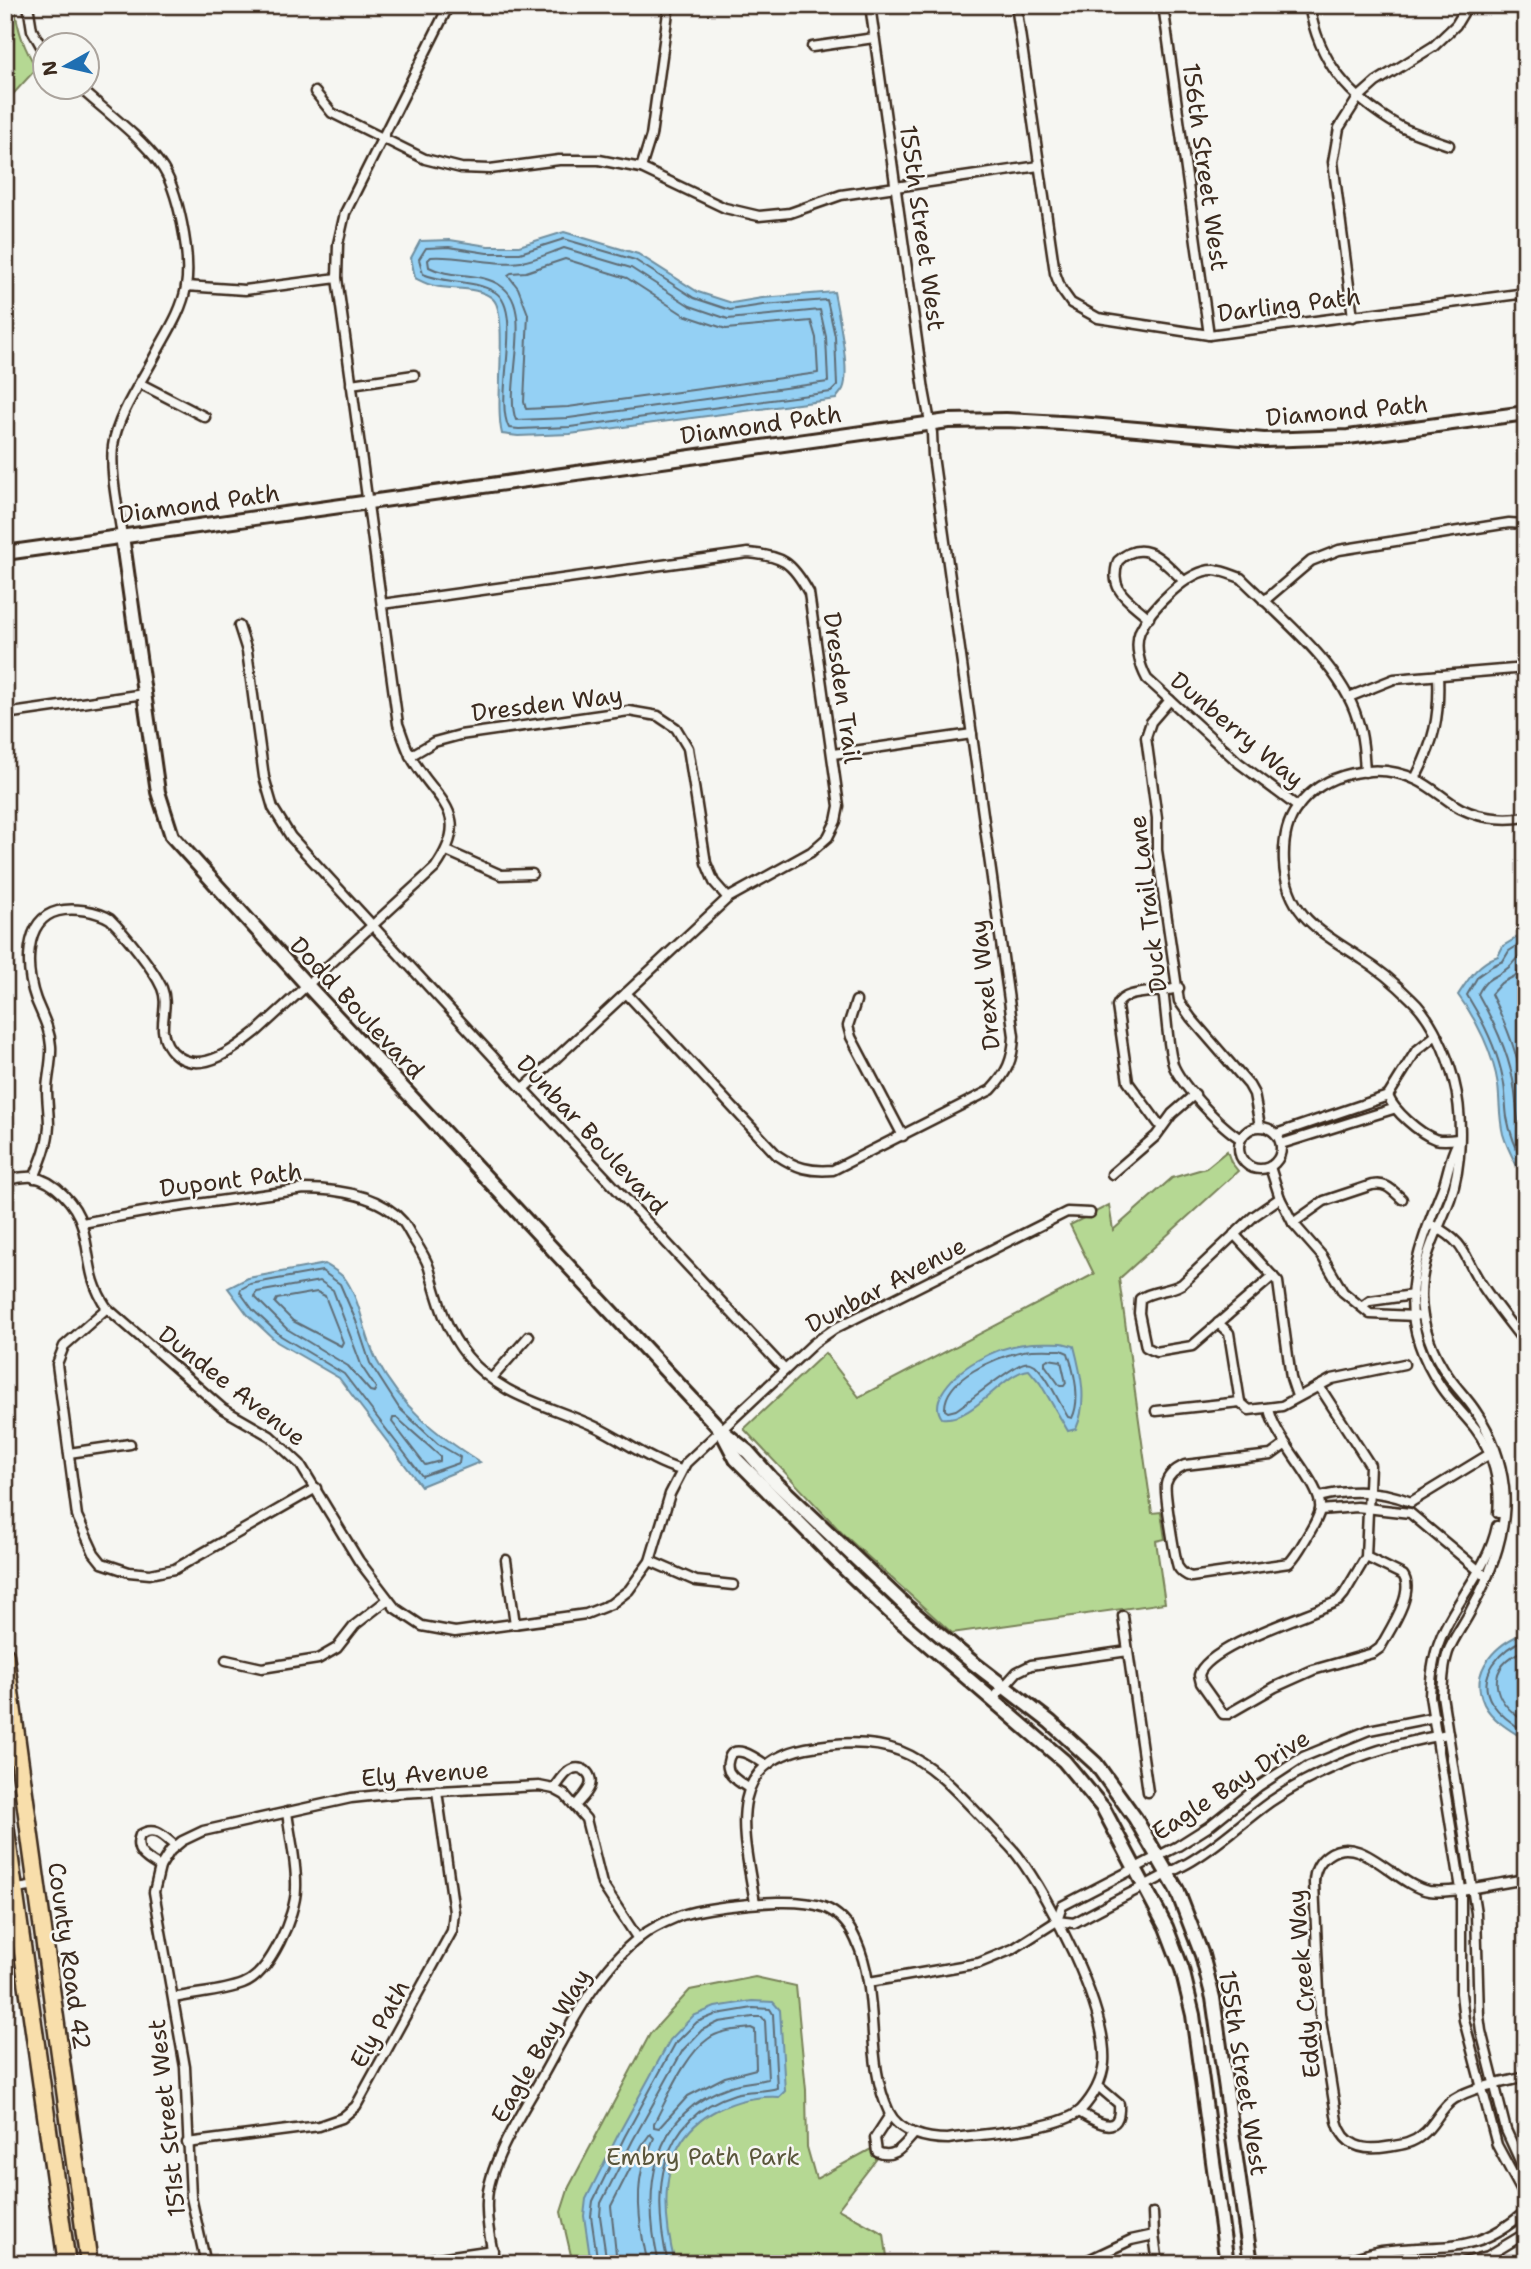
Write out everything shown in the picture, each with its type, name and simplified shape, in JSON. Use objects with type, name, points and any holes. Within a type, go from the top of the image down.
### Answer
[{"type":"highway","name":"County Road 42","points":[[5,1655],[89,2264]]},
{"type":"highway","name":"County Road 42","points":[[5,1825],[10,1890],[67,2264]]},
{"type":"street","points":[[28,5],[33,32]]},
{"type":"street","points":[[5,1180],[34,1178],[47,1142],[47,1089],[51,1046],[49,1031],[36,999],[30,942],[37,925],[45,916],[66,910],[98,914],[110,919],[162,988],[166,1006],[163,1030],[169,1047],[183,1059],[192,1062],[210,1060],[243,1042],[435,869],[447,851],[452,829],[448,808],[410,756],[398,724],[337,278],[338,244],[345,213],[449,5]]},
{"type":"street","points":[[642,168],[651,136],[669,5]]},
{"type":"street","name":"155th Street West","points":[[870,5],[933,456]]},
{"type":"street","name":"Darling Path","points":[[1016,5],[1055,273],[1061,289],[1071,303],[1098,318],[1209,335],[1526,293]]},
{"type":"street","name":"156th Street West","points":[[1163,5],[1209,335]]},
{"type":"street","points":[[1309,5],[1312,24],[1322,51],[1338,77],[1358,98],[1401,127],[1449,145]]},
{"type":"street","points":[[1353,317],[1333,162],[1339,128],[1358,98],[1376,82],[1434,46],[1456,25],[1468,5]]},
{"type":"street","points":[[812,47],[874,38]]},
{"type":"street","points":[[315,92],[332,113],[425,159],[461,168],[490,169],[559,160],[600,160],[642,168],[724,208],[759,216],[790,214],[841,195],[1039,166]]},
{"type":"street","points":[[95,102],[151,153],[169,177],[175,191],[186,261],[186,286],[177,315],[123,417],[114,444],[113,472],[122,536]]},
{"type":"street","points":[[186,286],[245,290],[337,278]]},
{"type":"street","points":[[351,384],[414,375]]},
{"type":"street","points":[[141,384],[205,417]]},
{"type":"street","name":"Diamond Path","points":[[5,553],[930,422],[1006,420],[1264,440],[1348,437],[1526,413]]},
{"type":"street","name":"Drexel Way","points":[[626,993],[777,1155],[793,1166],[812,1172],[833,1170],[903,1136],[991,1090],[1006,1074],[1014,1054],[1014,1036],[933,456]]},
{"type":"street","points":[[1264,601],[1311,561],[1339,550],[1509,523],[1526,526]]},
{"type":"street","name":"Dodd Boulevard","points":[[122,536],[158,792],[172,836],[721,1430]]},
{"type":"street","points":[[1149,618],[1119,591],[1114,580],[1118,561],[1134,551],[1146,551],[1155,555],[1184,581]]},
{"type":"street","name":"Dresden Trail","points":[[382,604],[748,552],[772,555],[797,570],[809,593],[839,806],[836,821],[828,836],[811,852],[728,898],[523,1089]]},
{"type":"street","name":"Dunberry Way","points":[[1298,807],[1250,772],[1147,679],[1142,669],[1139,632],[1184,581],[1198,573],[1213,570],[1241,578],[1335,675],[1349,697],[1362,735],[1365,772]]},
{"type":"street","name":"Dunbar Boulevard","points":[[239,626],[247,651],[264,777],[273,808],[291,837],[785,1370]]},
{"type":"street","points":[[1349,697],[1394,679],[1526,668]]},
{"type":"street","points":[[1415,779],[1433,740],[1437,720],[1438,675]]},
{"type":"street","points":[[5,714],[144,694]]},
{"type":"street","name":"Duck Trail Lane","points":[[1170,700],[1151,722],[1146,737],[1156,808],[1157,850],[1179,1001],[1249,1085],[1254,1094],[1260,1126]]},
{"type":"street","name":"Dresden Way","points":[[410,756],[434,742],[460,735],[629,711],[658,716],[676,729],[688,748],[706,863],[714,881],[728,898]]},
{"type":"street","points":[[833,754],[972,734]]},
{"type":"street","points":[[1526,817],[1513,820],[1482,817],[1456,807],[1415,779],[1392,773],[1365,772],[1345,775],[1322,784],[1298,807],[1289,822],[1284,853],[1286,880],[1296,906],[1309,923],[1382,973],[1414,1001],[1436,1035],[1454,1081],[1458,1108],[1458,1140],[1450,1158],[1432,1225],[1421,1295],[1423,1315],[1435,1354],[1449,1378],[1475,1409],[1501,1471],[1504,1503],[1500,1543],[1483,1574],[1445,1627],[1438,1643],[1430,1681],[1433,1717],[1461,1888],[1462,2008],[1480,2088],[1497,2144],[1526,2199]]},
{"type":"street","points":[[447,851],[501,875],[532,874]]},
{"type":"street","points":[[1161,1127],[1128,1082],[1117,1014],[1119,1000],[1124,996],[1179,988]]},
{"type":"street","points":[[1163,991],[1173,1065],[1195,1094],[1241,1139]]},
{"type":"street","points":[[856,1000],[848,1026],[851,1037],[903,1136]]},
{"type":"street","points":[[1276,1134],[1388,1097],[1416,1051],[1436,1035]]},
{"type":"street","points":[[1112,1174],[1156,1136],[1172,1114],[1195,1094]]},
{"type":"street","points":[[1388,1097],[1393,1109],[1435,1139],[1458,1140]]},
{"type":"street","points":[[1281,1144],[1393,1109]]},
{"type":"street","points":[[1260,1126],[1276,1134],[1281,1144],[1281,1155],[1270,1167],[1258,1169],[1246,1164],[1239,1153],[1241,1139],[1248,1130],[1260,1126]]},
{"type":"street","points":[[1270,1167],[1280,1198],[1293,1223],[1322,1255],[1343,1292],[1370,1314],[1413,1317],[1423,1315]]},
{"type":"street","name":"Dundee Avenue","points":[[34,1178],[46,1182],[63,1194],[82,1223],[92,1281],[107,1308],[223,1409],[270,1436],[285,1448],[300,1464],[359,1561],[387,1600],[412,1621],[431,1629],[455,1632],[576,1615],[599,1609],[629,1590],[650,1561],[670,1494],[681,1470],[721,1430]]},
{"type":"street","points":[[1293,1223],[1324,1201],[1380,1183],[1388,1186],[1402,1199]]},
{"type":"street","name":"Dupont Path","points":[[82,1223],[155,1209],[304,1189],[325,1189],[365,1198],[383,1206],[402,1221],[423,1254],[435,1295],[454,1336],[467,1356],[492,1378],[524,1400],[598,1428],[659,1463],[681,1470]]},
{"type":"street","points":[[1273,1276],[1192,1346],[1151,1351],[1146,1347],[1138,1303],[1143,1296],[1173,1289],[1182,1284],[1264,1207],[1280,1198]]},
{"type":"street","name":"Dunbar Avenue","points":[[721,1430],[814,1343],[834,1329],[1067,1212],[1090,1213]]},
{"type":"street","points":[[1432,1225],[1415,1263],[1411,1296],[1413,1317],[1425,1357],[1440,1385],[1492,1453]]},
{"type":"street","points":[[1432,1225],[1457,1240],[1481,1284],[1519,1335]]},
{"type":"street","points":[[1234,1234],[1273,1276],[1280,1293],[1291,1378],[1297,1396]]},
{"type":"street","points":[[1363,1306],[1370,1301],[1421,1295]]},
{"type":"street","points":[[107,1308],[64,1346],[57,1364],[77,1516],[94,1553],[102,1563],[129,1572],[150,1574],[176,1569],[316,1488]]},
{"type":"street","points":[[1218,1323],[1229,1333],[1240,1402],[1249,1410],[1282,1406],[1297,1396],[1348,1374],[1404,1364]]},
{"type":"street","points":[[492,1378],[529,1336]]},
{"type":"street","points":[[1440,1385],[1449,1378]]},
{"type":"street","points":[[1318,1386],[1370,1465],[1366,1557],[1338,1601],[1247,1638],[1204,1665],[1199,1675],[1201,1683],[1223,1714],[1228,1714],[1275,1687],[1313,1670],[1373,1653],[1380,1648],[1408,1592],[1408,1585],[1397,1572],[1366,1557]]},
{"type":"street","points":[[1156,1411],[1240,1402]]},
{"type":"street","points":[[1269,1408],[1270,1421],[1286,1444],[1319,1497],[1320,1510],[1303,1544],[1289,1563],[1191,1577],[1179,1568],[1165,1484],[1170,1474],[1185,1465],[1271,1455],[1286,1444]]},
{"type":"street","name":"155th Street West","points":[[721,1430],[748,1452],[771,1478],[908,1608],[1096,1764],[1135,1818],[1177,1890],[1202,1955],[1213,1998],[1251,2264]]},
{"type":"street","name":"155th Street West","points":[[721,1430],[736,1459],[845,1569],[889,1611],[1064,1761],[1103,1808],[1166,1927],[1182,1969],[1193,2015],[1227,2264]]},
{"type":"street","points":[[69,1453],[130,1444]]},
{"type":"street","points":[[1319,1497],[1350,1491],[1386,1494],[1411,1502],[1492,1453]]},
{"type":"street","points":[[1410,1513],[1411,1502]]},
{"type":"street","points":[[1320,1510],[1369,1508],[1410,1513],[1483,1574]]},
{"type":"street","points":[[506,1560],[515,1624]]},
{"type":"street","points":[[650,1561],[696,1581],[733,1585]]},
{"type":"street","points":[[1483,1574],[1472,1608],[1449,1648],[1443,1673],[1445,1714],[1473,1887],[1477,1923],[1479,2016],[1493,2085],[1506,2130],[1526,2174]]},
{"type":"street","points":[[226,1660],[262,1668],[318,1660],[337,1648],[355,1625],[387,1600]]},
{"type":"street","points":[[1123,1616],[1148,1792]]},
{"type":"street","points":[[1438,1643],[1449,1648]]},
{"type":"street","points":[[993,1699],[1017,1672],[1037,1663],[1128,1651]]},
{"type":"street","name":"Eagle Bay Drive","points":[[869,1982],[979,1963],[1013,1949],[1057,1921],[1062,1906],[1208,1827],[1293,1762],[1318,1749],[1369,1730],[1445,1714]]},
{"type":"street","name":"Eagle Bay Drive","points":[[1057,1921],[1074,1923],[1166,1873],[1217,1844],[1268,1803],[1329,1768],[1379,1749],[1448,1734]]},
{"type":"street","points":[[755,1903],[744,1830],[748,1788],[755,1775],[766,1765],[791,1751],[843,1744],[876,1745],[901,1752],[923,1763],[955,1790],[1017,1855],[1057,1921],[1090,1991],[1101,2032],[1104,2063],[1098,2086],[1079,2112],[1058,2122],[948,2139],[914,2134],[890,2115],[875,2138],[877,2152],[892,2155],[914,2134]]},
{"type":"street","points":[[748,1788],[729,1773],[729,1757],[735,1752],[742,1752],[766,1765]]},
{"type":"street","points":[[576,1805],[588,1790],[591,1781],[584,1769],[568,1772],[554,1789],[576,1805],[586,1819],[602,1884],[638,1939]]},
{"type":"street","name":"Ely Avenue","points":[[154,1886],[160,1867],[175,1846],[203,1831],[351,1798],[513,1786],[554,1789]]},
{"type":"street","name":"Ely Path","points":[[187,2143],[319,2126],[342,2118],[356,2106],[452,1931],[454,1912],[437,1791]]},
{"type":"street","points":[[174,1998],[243,1984],[258,1976],[272,1956],[294,1907],[297,1886],[287,1812]]},
{"type":"street","points":[[160,1867],[141,1853],[138,1847],[140,1835],[152,1830],[175,1846]]},
{"type":"street","name":"Eddy Creek Way","points":[[1526,1879],[1437,1891],[1418,1888],[1355,1850],[1339,1850],[1324,1858],[1317,1867],[1314,1883],[1320,2014],[1338,2127],[1348,2141],[1357,2147],[1374,2149],[1412,2142],[1426,2131],[1449,2103],[1480,2088],[1526,2077]]},
{"type":"street","points":[[10,1890],[36,1886]]},
{"type":"street","name":"151st Street West","points":[[154,1886],[185,2067],[191,2197],[206,2264]]},
{"type":"street","name":"Eagle Bay Way","points":[[495,2264],[487,2221],[487,2198],[491,2178],[515,2124],[577,2015],[608,1970],[638,1939],[680,1915],[755,1903],[804,1902],[829,1908],[846,1923],[857,1941],[869,1982],[877,2073],[890,2115]]},
{"type":"street","points":[[1079,2112],[1099,2124],[1109,2126],[1115,2122],[1120,2114],[1119,2104],[1098,2086]]},
{"type":"street","points":[[1328,2264],[1379,2251],[1469,2245],[1503,2230],[1526,2211]]},
{"type":"street","points":[[1153,2213],[1158,2264]]},
{"type":"street","points":[[1458,2264],[1488,2256],[1526,2233]]},
{"type":"street","points":[[1080,2264],[1131,2240],[1154,2235]]},
{"type":"street","points":[[398,2264],[493,2250]]},
{"type":"street","points":[[1024,2264],[1042,2261],[1049,2264]]},
{"type":"green space","points":[[5,5],[14,5],[22,38],[32,60],[32,73],[5,103]]},
{"type":"green space","points":[[1227,1151],[1238,1171],[1119,1279],[1152,1513],[1161,1512],[1165,1539],[1156,1541],[1165,1603],[952,1633],[843,1534],[744,1429],[825,1353],[859,1397],[1094,1274],[1070,1225],[1109,1205],[1113,1230],[1172,1178],[1206,1168]]},
{"type":"green space","name":"Embry Path Park","points":[[755,1977],[796,1986],[806,2090],[807,2147],[816,2179],[871,2149],[878,2157],[838,2209],[884,2234],[888,2264],[573,2264],[561,2212],[569,2187],[650,2034],[690,1990]]},
{"type":"water","points":[[564,232],[638,254],[698,292],[732,303],[834,292],[845,356],[846,370],[842,390],[836,399],[570,434],[502,434],[498,308],[493,299],[481,292],[432,285],[415,278],[411,258],[420,241],[450,240],[488,246],[519,246]]},
{"type":"water","points":[[1526,932],[1526,1185],[1503,1134],[1496,1073],[1488,1049],[1472,1015],[1458,995],[1479,967],[1498,956],[1503,946]]},
{"type":"water","points":[[325,1264],[344,1278],[351,1289],[377,1361],[397,1392],[421,1419],[480,1462],[421,1486],[339,1378],[277,1342],[248,1315],[228,1288],[248,1278]]},
{"type":"water","points":[[1062,1343],[1074,1346],[1081,1377],[1082,1408],[1076,1429],[1068,1431],[1040,1383],[1029,1370],[1009,1379],[965,1412],[954,1417],[942,1418],[940,1415],[938,1406],[942,1393],[957,1375],[977,1360],[1012,1346]]},
{"type":"water","points":[[1526,1632],[1526,1740],[1502,1725],[1487,1710],[1480,1692],[1480,1680],[1488,1659],[1505,1643]]},
{"type":"water","points":[[752,2001],[773,2002],[780,2010],[785,2091],[779,2097],[747,2099],[717,2110],[698,2123],[684,2139],[674,2157],[667,2199],[667,2221],[675,2264],[591,2264],[584,2216],[586,2199],[670,2040],[693,2016],[715,2007]]}]
